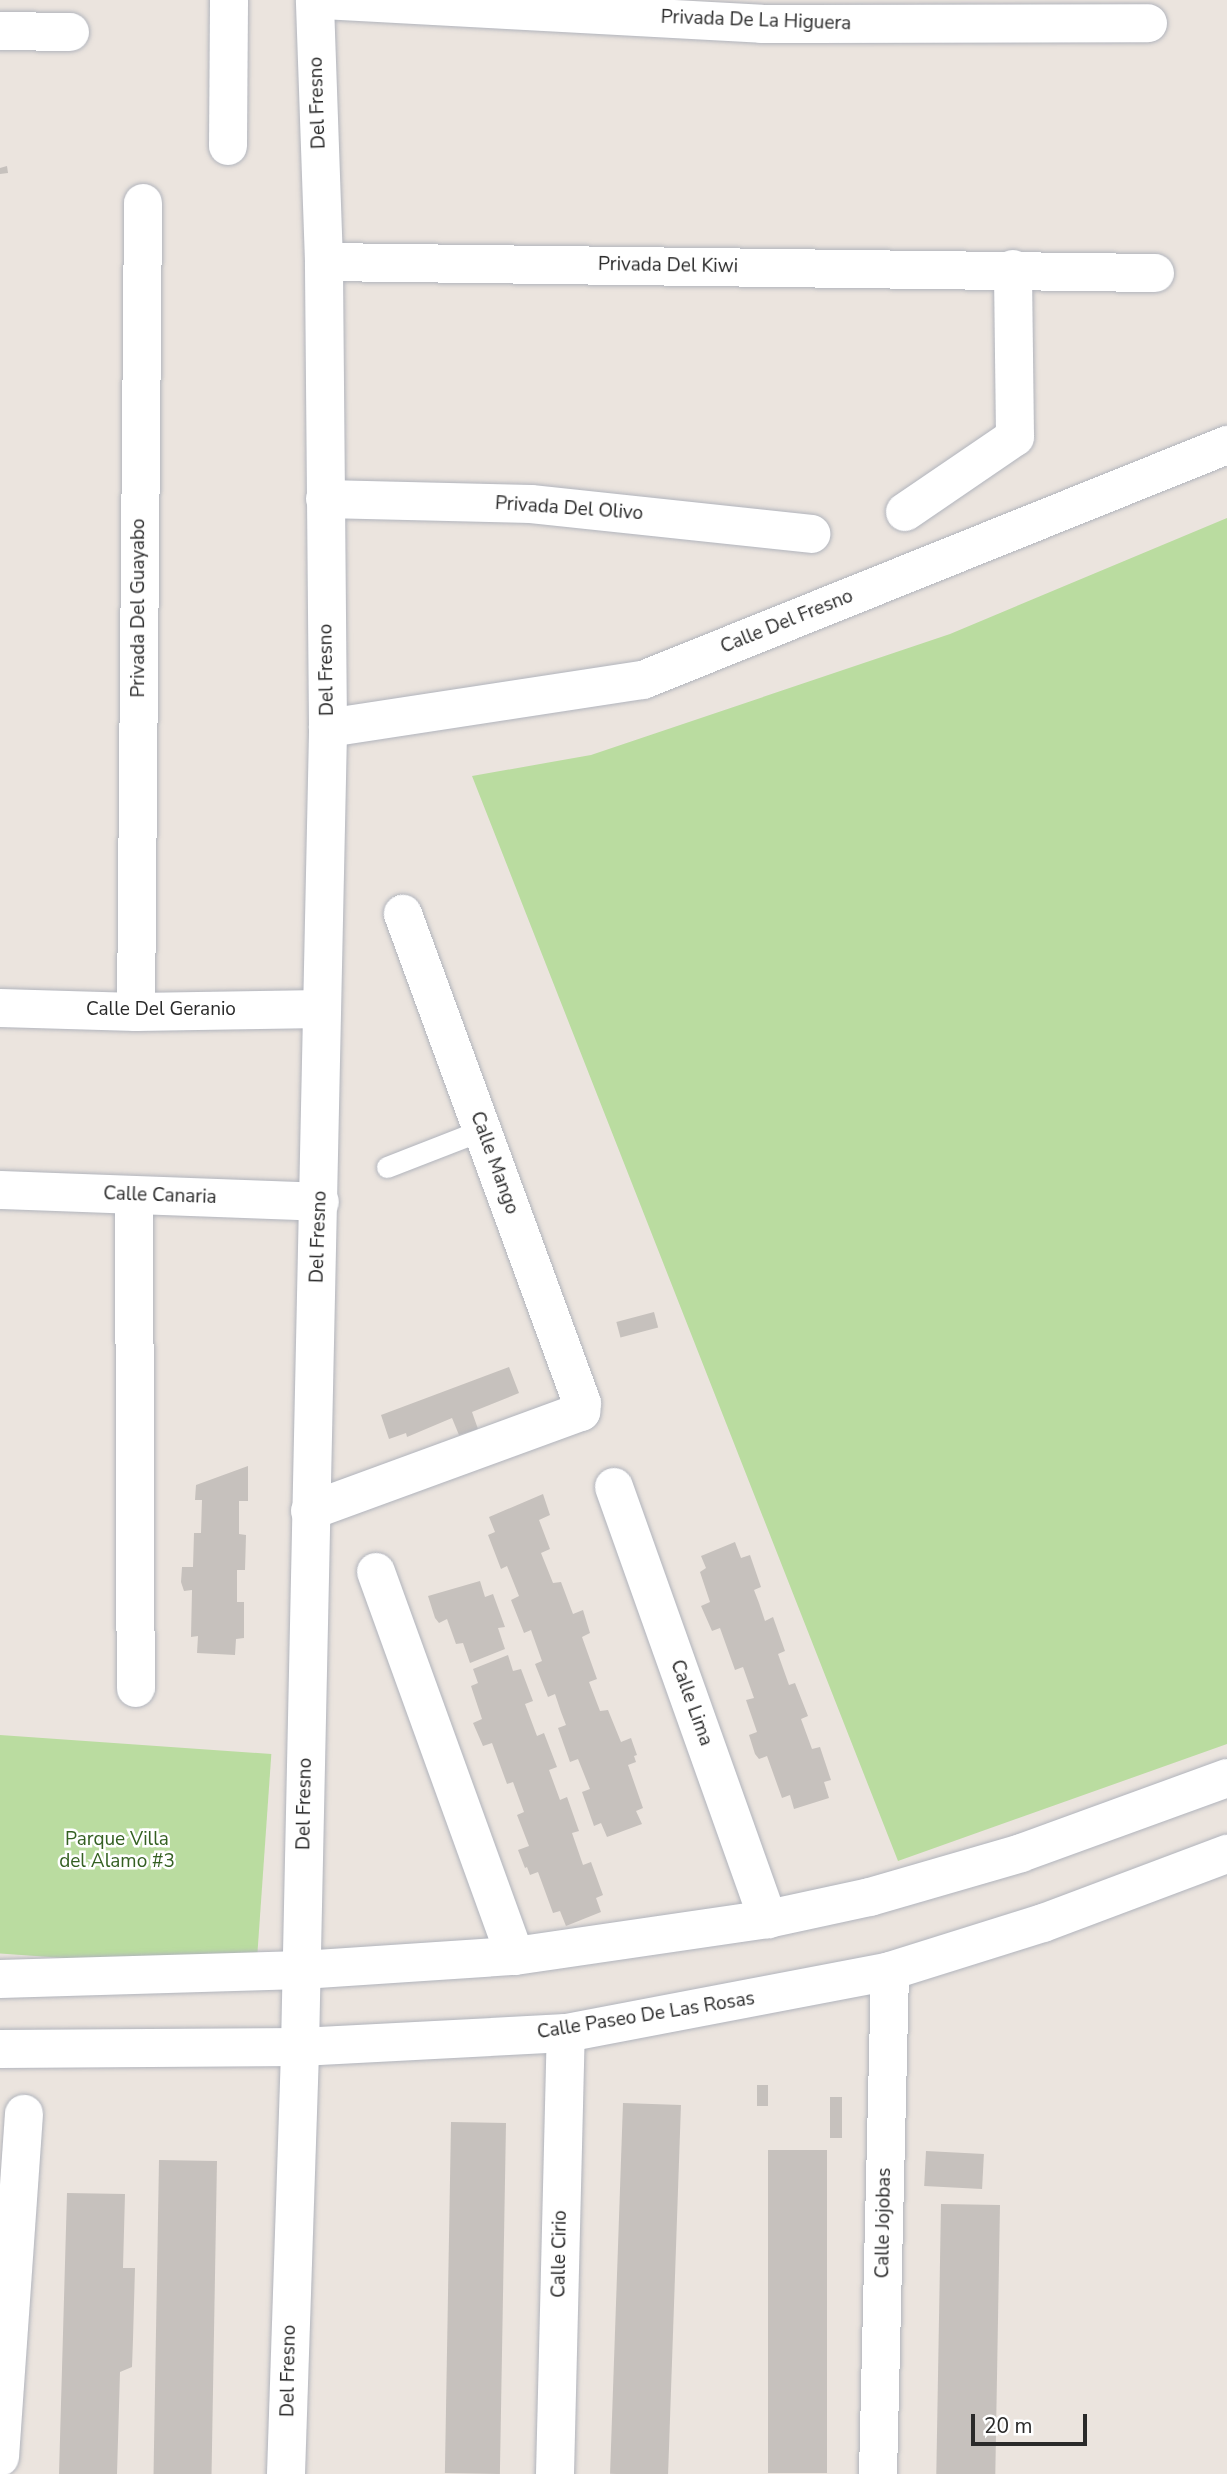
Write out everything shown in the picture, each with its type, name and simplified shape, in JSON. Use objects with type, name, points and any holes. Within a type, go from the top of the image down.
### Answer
[{"type":"street","points":[[228,146],[229,0]]},
{"type":"street","name":"Del Fresno","points":[[286,2474],[302,1970],[328,728],[324,262],[315,0]]},
{"type":"street","name":"Privada De La Higuera","points":[[323,0],[761,24],[1148,23]]},
{"type":"street","points":[[0,31],[71,32]]},
{"type":"street","name":"Privada Del Guayabo","points":[[136,1012],[143,203]]},
{"type":"street","name":"Privada Del Kiwi","points":[[324,262],[1013,269],[1155,273]]},
{"type":"street","points":[[905,512],[1015,437],[1013,269]]},
{"type":"street","name":"Calle Del Fresno","points":[[328,728],[643,680],[1227,446]]},
{"type":"street","name":"Privada Del Olivo","points":[[326,499],[531,504],[811,534]]},
{"type":"street","name":"Calle Mango","points":[[310,1511],[575,1417],[581,1412],[582,1403],[403,914]]},
{"type":"street","name":"Calle Del Geranio","points":[[0,1008],[136,1012],[322,1009]]},
{"type":"street","name":"Calle Canaria","points":[[0,1190],[320,1202]]},
{"type":"street","points":[[134,1195],[136,1688]]},
{"type":"street","name":"Calle Lima","points":[[614,1487],[768,1919]]},
{"type":"street","points":[[376,1572],[515,1956]]},
{"type":"street","points":[[0,1979],[302,1970],[515,1956],[768,1919],[870,1897],[1021,1853],[1227,1778]]},
{"type":"street","name":"Calle Paseo De Las Rosas","points":[[0,2049],[300,2048],[566,2033],[890,1971],[1044,1923],[1227,1854]]},
{"type":"street","name":"Calle Jojobas","points":[[878,2474],[890,1971]]},
{"type":"street","name":"Calle Cirio","points":[[555,2474],[566,2033]]},
{"type":"street","points":[[0,2457],[24,2115]]},
{"type":"lane","points":[[387,1167],[482,1130]]},
{"type":"green space","points":[[1227,518],[1227,1744],[898,1861],[472,776],[591,755],[950,634]]},
{"type":"green space","name":"Parque Villa del Alamo #3","points":[[0,1735],[271,1754],[256,1971],[0,1954]]},
{"type":"building","points":[[7,166],[8,173],[0,174],[0,168]]},
{"type":"building","points":[[654,1312],[658,1327],[620,1338],[616,1322]]},
{"type":"building","points":[[509,1367],[519,1393],[472,1412],[478,1429],[459,1435],[452,1418],[407,1437],[406,1433],[389,1439],[381,1415]]},
{"type":"building","points":[[248,1466],[248,1501],[239,1501],[239,1534],[246,1535],[245,1570],[237,1570],[237,1602],[244,1602],[244,1638],[236,1639],[235,1655],[197,1653],[198,1636],[191,1637],[192,1590],[184,1591],[181,1582],[182,1567],[193,1567],[194,1533],[201,1533],[202,1500],[195,1500],[196,1485]]},
{"type":"building","points":[[543,1494],[550,1515],[539,1520],[550,1549],[541,1553],[553,1583],[561,1582],[573,1614],[583,1610],[590,1633],[582,1637],[597,1679],[589,1682],[600,1711],[608,1710],[621,1742],[631,1738],[637,1755],[634,1756],[636,1762],[628,1765],[643,1808],[636,1811],[642,1824],[607,1837],[601,1823],[594,1826],[582,1792],[590,1789],[578,1759],[570,1762],[558,1728],[566,1725],[555,1694],[548,1697],[535,1664],[542,1661],[531,1630],[524,1633],[511,1600],[519,1596],[507,1566],[501,1569],[488,1535],[495,1532],[489,1517]]},
{"type":"building","points":[[735,1542],[741,1558],[750,1555],[761,1587],[754,1590],[765,1621],[773,1617],[785,1651],[778,1654],[789,1685],[795,1683],[808,1716],[801,1719],[812,1749],[820,1747],[831,1780],[824,1782],[829,1798],[794,1809],[790,1795],[782,1798],[767,1756],[759,1759],[755,1754],[749,1735],[757,1732],[746,1700],[754,1698],[743,1667],[735,1670],[720,1628],[712,1631],[701,1606],[710,1602],[700,1572],[706,1568],[701,1556]]},
{"type":"building","points":[[480,1581],[485,1597],[493,1594],[505,1627],[498,1628],[505,1649],[470,1663],[463,1643],[456,1644],[447,1619],[439,1623],[435,1618],[428,1596]]},
{"type":"building","points":[[508,1655],[513,1671],[521,1669],[533,1701],[525,1704],[537,1736],[544,1733],[557,1767],[549,1770],[560,1800],[567,1797],[579,1831],[572,1833],[583,1865],[591,1862],[603,1895],[596,1898],[601,1912],[566,1926],[560,1911],[553,1913],[538,1872],[530,1875],[527,1867],[525,1868],[518,1850],[529,1846],[517,1815],[524,1812],[513,1782],[507,1784],[492,1743],[483,1746],[473,1723],[482,1719],[471,1686],[478,1683],[473,1669]]},
{"type":"building","points":[[757,2085],[768,2085],[768,2106],[757,2106]]},
{"type":"building","points":[[830,2097],[842,2097],[842,2138],[830,2138]]},
{"type":"building","points":[[623,2103],[681,2105],[668,2474],[610,2474]]},
{"type":"building","points":[[451,2122],[506,2123],[500,2474],[445,2473]]},
{"type":"building","points":[[768,2150],[827,2150],[827,2473],[768,2473]]},
{"type":"building","points":[[926,2151],[984,2154],[982,2189],[924,2186]]},
{"type":"building","points":[[159,2160],[217,2161],[212,2474],[154,2474]]},
{"type":"building","points":[[67,2193],[125,2194],[123,2268],[135,2268],[133,2339],[132,2367],[120,2372],[117,2474],[59,2474]]},
{"type":"building","points":[[941,2204],[1000,2205],[995,2474],[936,2474]]}]
